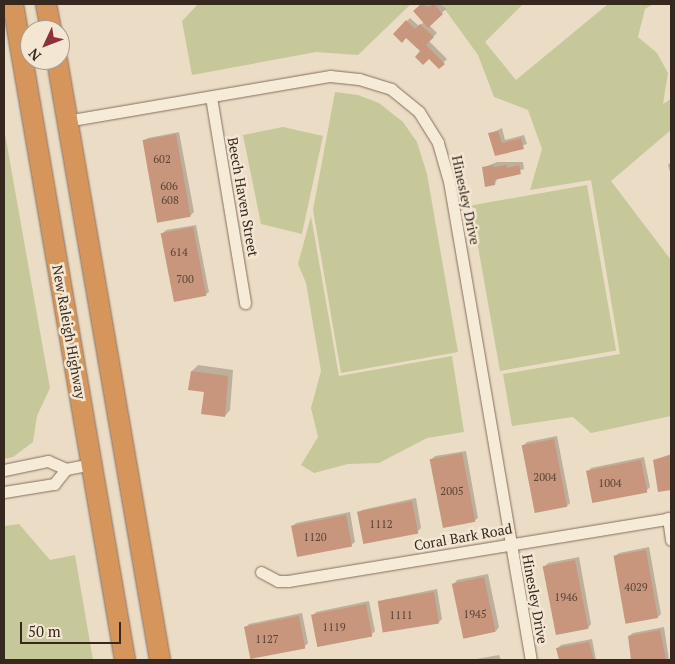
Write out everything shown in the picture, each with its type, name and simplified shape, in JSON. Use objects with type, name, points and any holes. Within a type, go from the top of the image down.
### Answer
[{"type":"highway","name":"New Raleigh Highway","points":[[13,4],[125,660]]},
{"type":"highway","points":[[46,4],[49,20]]},
{"type":"highway","points":[[58,70],[160,660]]},
{"type":"street","name":"Hinesley Drive","points":[[66,121],[317,77],[359,79],[398,94],[431,129],[438,143],[454,207],[531,660]]},
{"type":"street","name":"Beech Haven Street","points":[[211,97],[245,303]]},
{"type":"street","points":[[4,470],[48,461],[66,468],[91,464]]},
{"type":"street","points":[[4,492],[54,484],[66,468]]},
{"type":"street","points":[[669,518],[671,540]]},
{"type":"street","name":"Coral Bark Road","points":[[260,572],[278,581],[288,581],[669,518]]},
{"type":"green space","points":[[198,4],[411,4],[358,55],[316,52],[192,75],[182,21]]},
{"type":"green space","points":[[441,4],[523,4],[485,42],[516,80],[608,4],[653,4],[645,9],[638,37],[657,53],[668,73],[663,104],[671,99],[671,130],[611,181],[671,260],[671,416],[591,433],[573,417],[512,426],[503,374],[620,354],[591,180],[530,190],[542,149],[528,110],[494,97],[478,55]]},
{"type":"green space","points":[[335,92],[358,95],[379,103],[403,122],[417,142],[427,174],[458,352],[341,373],[313,210]]},
{"type":"green space","points":[[283,127],[323,136],[302,234],[261,224],[243,135]]},
{"type":"green space","points":[[4,128],[50,388],[37,416],[33,442],[13,457],[4,459]]},
{"type":"green space","points":[[587,185],[616,350],[500,371],[471,205]]},
{"type":"green space","points":[[311,216],[339,376],[452,356],[464,432],[427,438],[379,463],[348,464],[314,473],[301,465],[318,437],[311,408],[321,371],[306,283],[298,264]]},
{"type":"green space","points":[[19,524],[50,560],[75,555],[93,660],[4,660],[4,526]]},
{"type":"building","points":[[421,4],[429,7],[434,4],[443,14],[428,28],[413,11]]},
{"type":"building","points":[[406,20],[415,29],[420,24],[434,37],[426,45],[445,64],[439,69],[429,59],[423,65],[415,57],[420,51],[406,38],[402,43],[393,34]]},
{"type":"building","points":[[498,131],[502,143],[521,138],[524,149],[495,156],[488,133]]},
{"type":"building","points":[[176,134],[191,217],[157,223],[143,140]]},
{"type":"building","points":[[493,165],[494,167],[507,165],[507,168],[519,165],[521,174],[494,180],[495,185],[485,187],[482,167]]},
{"type":"building","points":[[193,227],[206,296],[174,302],[161,233]]},
{"type":"building","points":[[191,371],[228,376],[225,417],[201,414],[204,392],[188,390]]},
{"type":"building","points":[[554,439],[567,507],[535,513],[522,445]]},
{"type":"building","points":[[462,453],[475,522],[443,528],[430,459]]},
{"type":"building","points":[[671,455],[671,490],[658,492],[653,460]]},
{"type":"building","points":[[641,460],[647,492],[592,503],[586,471]]},
{"type":"building","points":[[412,501],[418,533],[363,544],[357,512]]},
{"type":"building","points":[[346,515],[352,546],[297,557],[291,526]]},
{"type":"building","points":[[646,550],[658,618],[625,624],[614,556]]},
{"type":"building","points":[[575,560],[588,629],[556,635],[543,566]]},
{"type":"building","points":[[484,577],[496,632],[463,639],[452,584]]},
{"type":"building","points":[[434,592],[439,624],[383,633],[378,601]]},
{"type":"building","points":[[366,604],[372,636],[317,647],[311,615]]},
{"type":"building","points":[[299,616],[305,648],[250,659],[244,627]]},
{"type":"building","points":[[660,630],[666,660],[631,660],[628,636]]},
{"type":"building","points":[[589,642],[594,660],[559,660],[556,648]]}]
